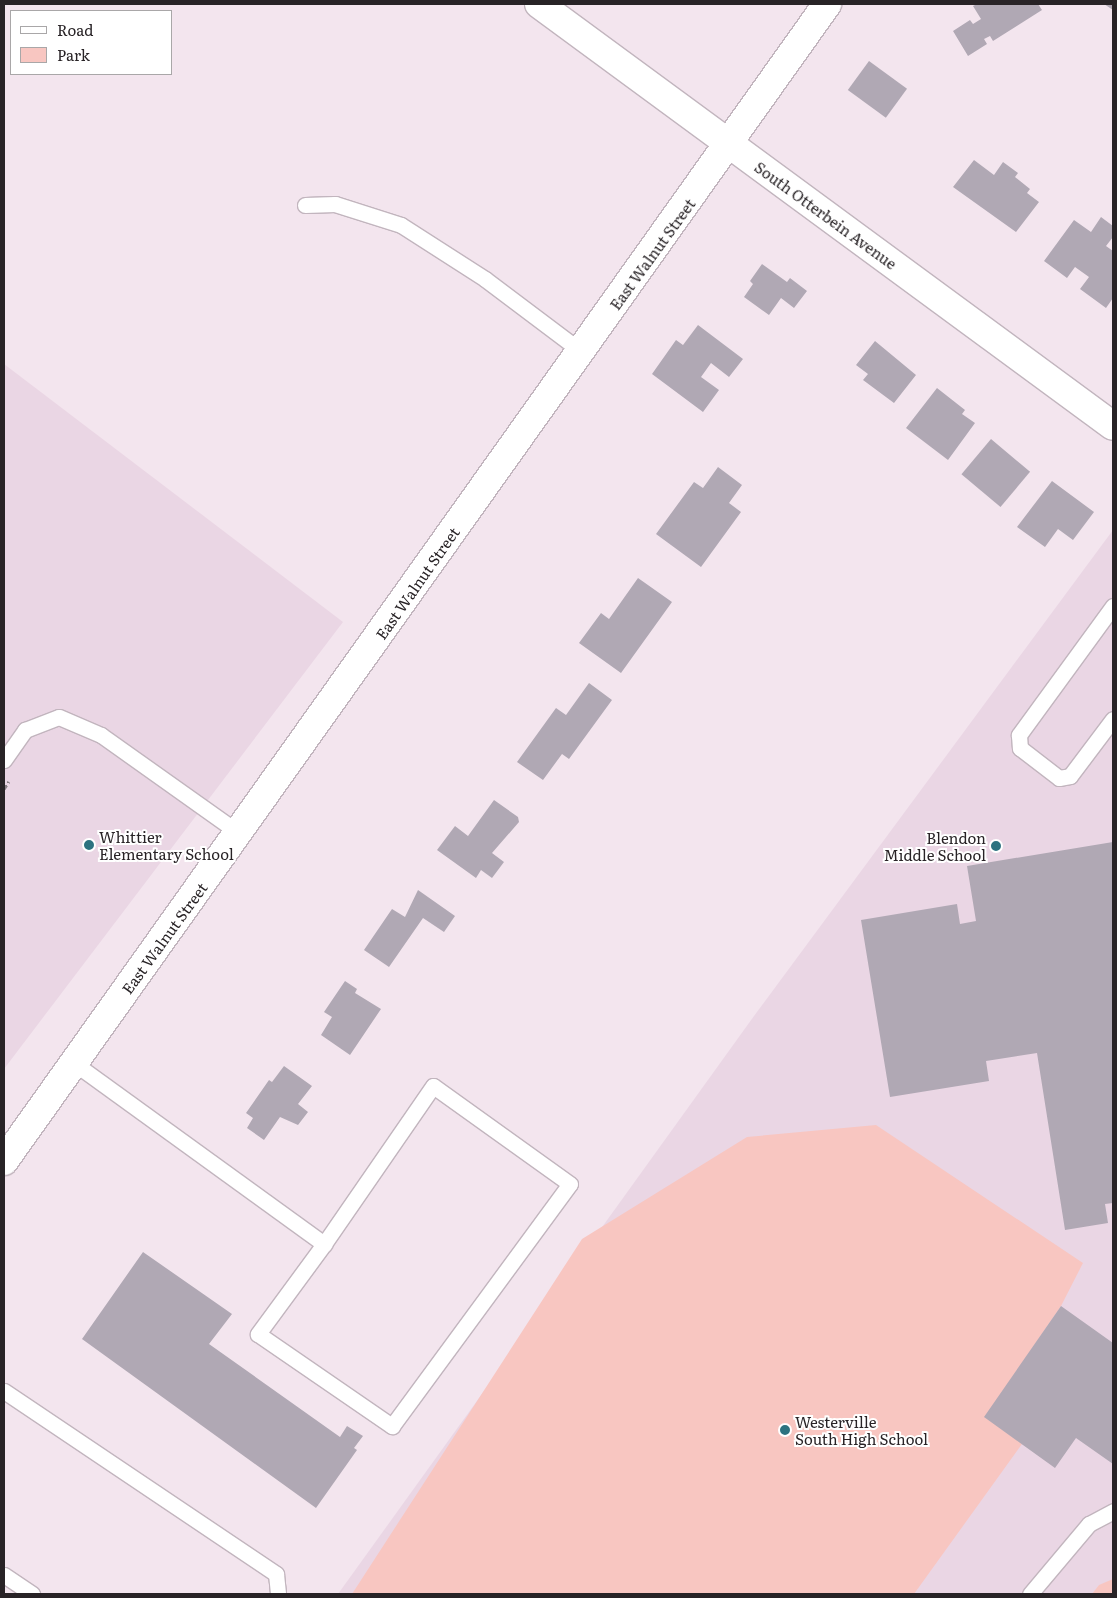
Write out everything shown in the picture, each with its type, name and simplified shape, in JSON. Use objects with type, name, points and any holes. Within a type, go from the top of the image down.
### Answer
[{"type":"main road","name":"South Otterbein Avenue","points":[[539,4],[1113,426]]},
{"type":"main road","name":"East Walnut Street","points":[[4,1161],[582,352],[827,4]]},
{"type":"lane","points":[[305,205],[335,204],[401,224],[484,280],[582,352]]},
{"type":"lane","points":[[1113,606],[1019,735],[1020,748],[1060,778],[1070,776],[1113,719]]},
{"type":"lane","points":[[4,760],[25,730],[59,717],[101,735],[239,833]]},
{"type":"lane","points":[[74,1063],[324,1244]]},
{"type":"lane","points":[[433,1086],[570,1184],[392,1426],[258,1334],[324,1244],[433,1086]]},
{"type":"lane","points":[[4,1390],[276,1574],[278,1594]]},
{"type":"lane","points":[[1030,1594],[1088,1524],[1113,1511]]},
{"type":"lane","points":[[4,1575],[32,1594]]},
{"type":"shaded area","name":"Whittier Elementary School","points":[[4,364],[343,622],[4,1069]]},
{"type":"shaded area","name":"Westerville South High School","points":[[1113,530],[1113,1594],[338,1594],[754,1016]]},
{"type":"green space","name":"Westerville South High School","points":[[876,1125],[1083,1263],[1061,1306],[985,1417],[1022,1444],[914,1594],[352,1594],[582,1239],[747,1137]]},
{"type":"green space","points":[[1113,1579],[1113,1594],[1092,1594],[1099,1585]]},
{"type":"building","points":[[977,4],[1038,4],[1042,10],[993,41],[990,36],[984,39],[987,44],[968,56],[953,31],[970,20],[973,24],[981,19],[973,6]]},
{"type":"building","points":[[1104,4],[1113,4],[1113,10]]},
{"type":"building","points":[[869,61],[907,89],[886,118],[848,90]]},
{"type":"building","points":[[974,160],[994,175],[1003,162],[1018,173],[1015,177],[1030,189],[1027,193],[1039,202],[1016,232],[953,187]]},
{"type":"building","points":[[1101,217],[1113,226],[1113,237],[1106,246],[1113,251],[1113,298],[1106,308],[1080,289],[1089,277],[1075,267],[1067,278],[1044,261],[1074,220],[1091,232]]},
{"type":"building","points":[[762,264],[787,282],[790,278],[807,291],[794,308],[781,298],[769,315],[744,297],[753,284],[750,281]]},
{"type":"building","points":[[698,325],[743,359],[729,377],[711,363],[701,377],[719,390],[703,412],[652,374],[676,340],[683,345]]},
{"type":"building","points":[[875,341],[916,375],[894,403],[863,380],[868,374],[856,365]]},
{"type":"building","points":[[937,388],[965,410],[962,414],[975,423],[948,460],[906,428]]},
{"type":"building","points":[[991,439],[1030,472],[1001,507],[961,474]]},
{"type":"building","points":[[718,467],[742,485],[729,503],[741,512],[701,567],[656,534],[694,482],[703,488]]},
{"type":"building","points":[[1052,481],[1094,512],[1073,540],[1058,529],[1045,547],[1017,527]]},
{"type":"building","points":[[638,578],[672,602],[621,673],[579,643],[601,613],[609,619]]},
{"type":"building","points":[[589,683],[612,700],[569,759],[562,754],[543,780],[517,762],[556,708],[566,715]]},
{"type":"building","points":[[494,800],[518,817],[519,822],[492,853],[504,862],[492,878],[481,870],[476,878],[437,850],[455,826],[468,836]]},
{"type":"building","name":"Blendon Middle School","points":[[1113,842],[1113,1203],[1105,1204],[1108,1223],[1065,1230],[1037,1053],[986,1061],[989,1081],[890,1097],[861,920],[957,904],[960,924],[976,921],[967,866]]},
{"type":"building","points":[[418,890],[455,916],[444,932],[423,918],[389,967],[364,950],[392,909],[405,917]]},
{"type":"building","points":[[345,981],[357,989],[355,993],[381,1009],[350,1055],[321,1035],[332,1017],[324,1012]]},
{"type":"building","points":[[284,1066],[312,1086],[298,1104],[308,1112],[298,1125],[280,1117],[264,1140],[247,1128],[253,1118],[246,1113],[269,1080],[272,1082]]},
{"type":"building","points":[[143,1252],[232,1314],[209,1344],[340,1437],[347,1426],[363,1436],[354,1448],[357,1450],[316,1508],[82,1339]]},
{"type":"building","points":[[1061,1306],[1113,1343],[1113,1464],[1076,1438],[1055,1468],[984,1417]]},
{"type":"place","name":"Whittier Elementary School","points":[[89,845]]},
{"type":"place","name":"Blendon Middle School","points":[[996,846]]},
{"type":"place","name":"Westerville South High School","points":[[785,1430]]}]
